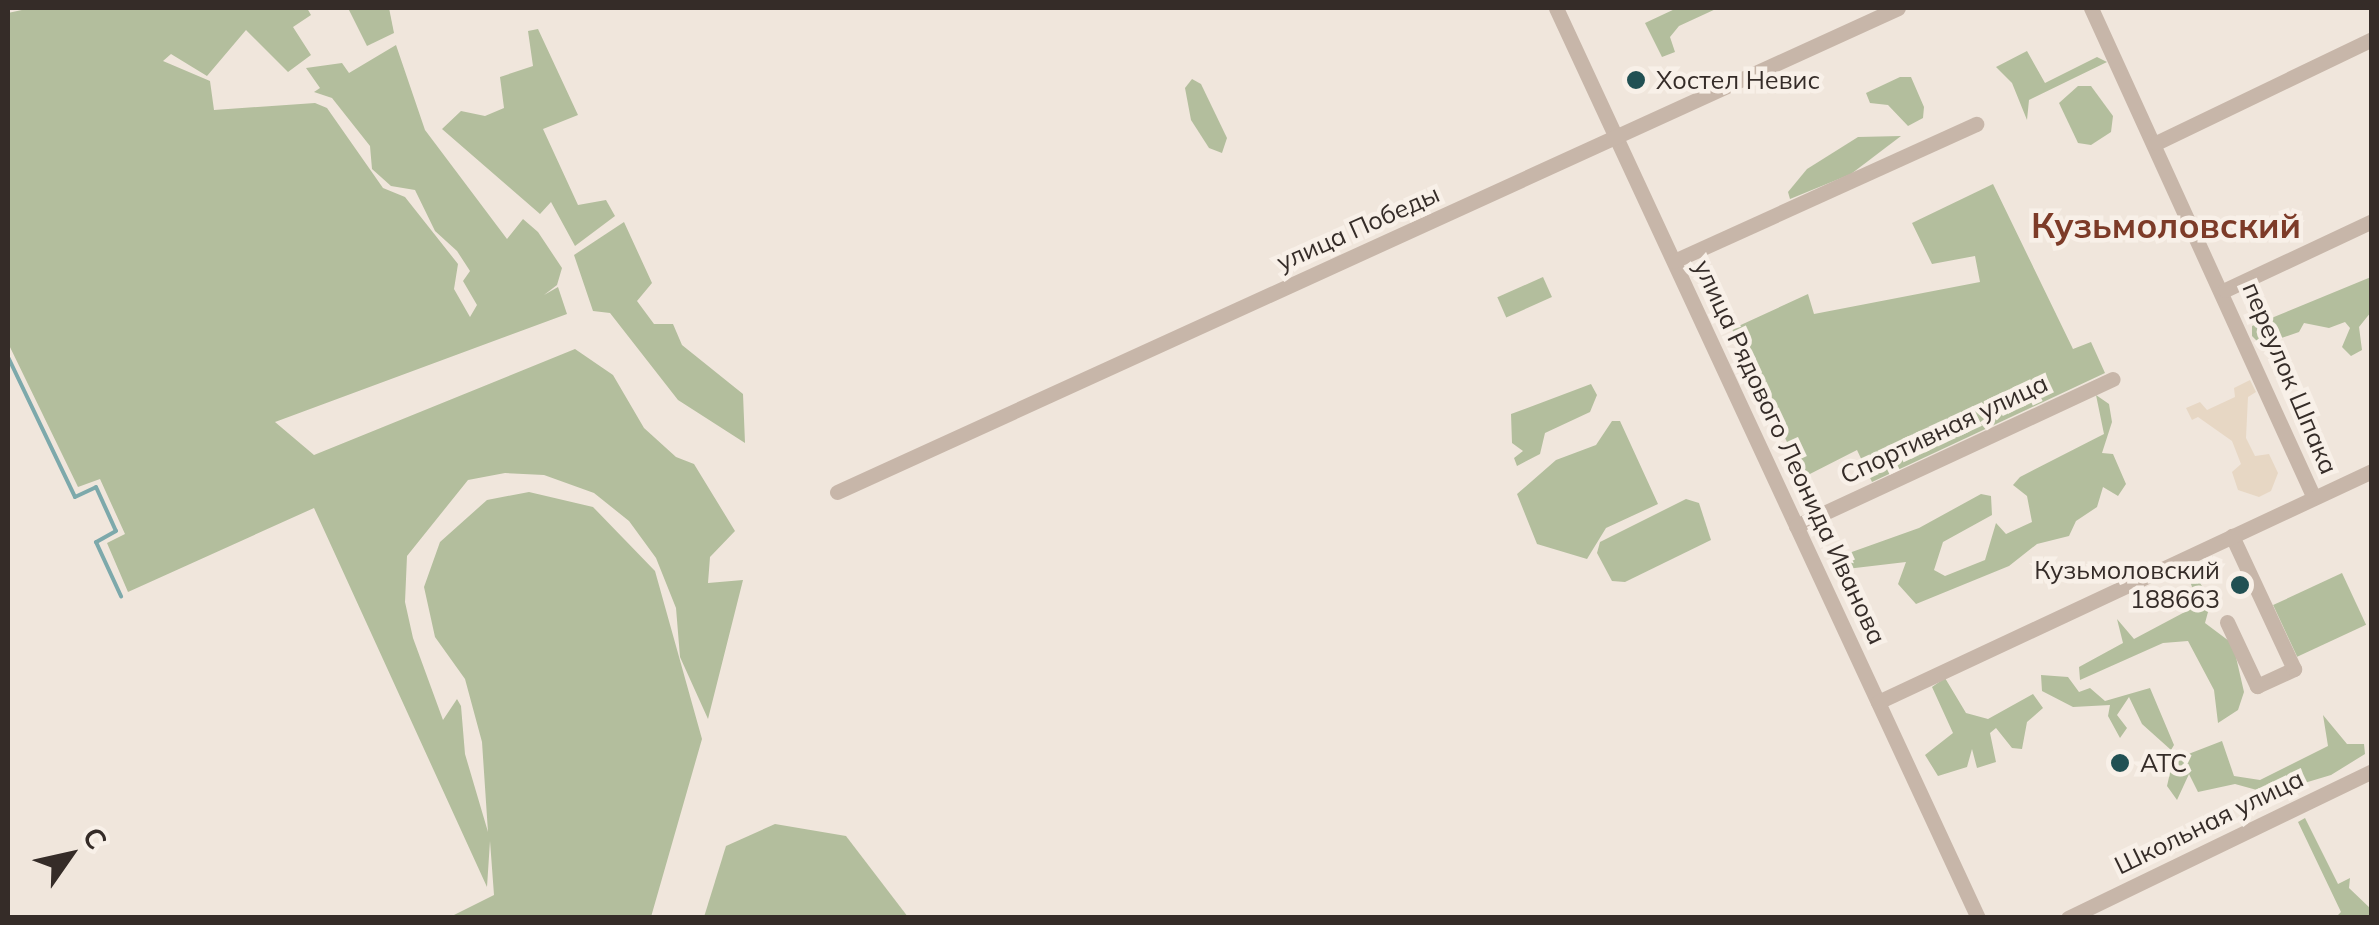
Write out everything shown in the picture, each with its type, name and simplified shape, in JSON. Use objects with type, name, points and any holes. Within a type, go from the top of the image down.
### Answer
[{"type":"street","name":"улица Рядового Леонида Иванова","points":[[1556,8],[1978,918]]},
{"type":"street","name":"улица Победы","points":[[837,492],[1898,8]]},
{"type":"street","name":"переулок Шпака","points":[[2092,8],[2226,290],[2314,498]]},
{"type":"street","points":[[2156,143],[2372,39]]},
{"type":"street","points":[[1674,261],[1976,124]]},
{"type":"street","points":[[2226,290],[2372,221]]},
{"type":"street","name":"Спортивная улица","points":[[1796,526],[2113,379]]},
{"type":"street","points":[[1878,702],[2372,470]]},
{"type":"street","points":[[2227,622],[2256,686],[2294,668],[2232,536]]},
{"type":"street","name":"Школьная улица","points":[[2068,918],[2372,770]]},
{"type":"green space","points":[[31,8],[307,8],[311,15],[293,27],[311,55],[288,72],[246,30],[207,76],[171,54],[163,61],[210,81],[214,110],[315,103],[327,108],[383,188],[405,197],[458,264],[454,289],[470,317],[477,305],[463,281],[470,271],[457,251],[435,231],[415,190],[391,186],[372,169],[370,146],[332,98],[314,92],[320,88],[306,68],[342,63],[349,73],[396,45],[425,130],[507,239],[523,219],[538,232],[562,268],[557,285],[544,295],[558,287],[567,314],[275,422],[314,455],[575,349],[613,375],[644,428],[676,457],[694,464],[735,531],[710,557],[708,583],[743,580],[708,719],[680,657],[676,608],[656,558],[629,521],[594,493],[544,475],[505,473],[468,480],[407,556],[405,602],[413,638],[443,720],[457,699],[461,706],[465,754],[488,832],[482,742],[465,679],[435,637],[424,587],[440,542],[487,500],[529,492],[593,507],[655,571],[702,739],[651,917],[450,917],[494,895],[490,841],[487,887],[314,508],[128,592],[107,543],[125,534],[100,479],[78,487],[8,343],[8,13]]},
{"type":"green space","points":[[348,8],[389,8],[394,33],[367,46]]},
{"type":"green space","points":[[1677,8],[1718,8],[1679,26],[1670,37],[1675,52],[1662,57],[1645,23]]},
{"type":"green space","points":[[538,29],[578,115],[543,129],[578,205],[606,200],[615,216],[575,246],[551,202],[540,214],[442,129],[461,111],[485,116],[504,108],[500,77],[533,66],[528,31]]},
{"type":"green space","points":[[2027,51],[2045,83],[2097,57],[2107,62],[2029,100],[2027,120],[2012,83],[1996,67]]},
{"type":"green space","points":[[1900,77],[1911,77],[1924,107],[1923,118],[1908,126],[1888,105],[1870,103],[1866,93]]},
{"type":"green space","points":[[1192,79],[1201,84],[1227,138],[1222,153],[1209,148],[1191,120],[1185,88]]},
{"type":"green space","points":[[2078,86],[2091,86],[2113,116],[2111,132],[2091,145],[2078,143],[2059,103]]},
{"type":"green space","points":[[1901,136],[1851,174],[1790,199],[1788,192],[1807,169],[1858,137]]},
{"type":"green space","points":[[1993,184],[2073,349],[2091,342],[2105,373],[1872,482],[1857,450],[1804,477],[1732,329],[1808,294],[1814,314],[1980,282],[1975,256],[1932,264],[1912,223]]},
{"type":"green space","points":[[624,222],[652,283],[637,301],[654,324],[673,324],[682,345],[743,394],[745,443],[678,400],[610,313],[593,311],[574,255]]},
{"type":"green space","points":[[1543,277],[1552,297],[1506,317],[1497,297]]},
{"type":"green space","points":[[2371,277],[2371,312],[2359,327],[2362,350],[2351,356],[2342,347],[2350,328],[2345,322],[2329,328],[2304,323],[2299,332],[2261,345],[2252,336],[2252,326]]},
{"type":"green space","points":[[1591,384],[1597,395],[1590,412],[1545,433],[1540,454],[1517,466],[1514,458],[1523,451],[1512,443],[1511,414]]},
{"type":"green space","points":[[2096,395],[2109,404],[2112,422],[2102,453],[2113,454],[2126,484],[2118,496],[2103,487],[2097,507],[2076,521],[2069,536],[2037,544],[2009,566],[1916,604],[1898,584],[1906,562],[1838,570],[1838,559],[1849,553],[1919,528],[1981,494],[1991,496],[1992,515],[1943,542],[1934,570],[1945,576],[1985,560],[1996,523],[2006,534],[2032,522],[2027,496],[2013,485],[2020,477],[2104,434]]},
{"type":"green space","points":[[1612,421],[1620,421],[1658,504],[1606,528],[1587,559],[1537,544],[1517,494],[1556,460],[1596,445]]},
{"type":"green space","points":[[1686,499],[1699,503],[1711,540],[1625,582],[1612,581],[1597,553],[1600,542]]},
{"type":"green space","points":[[2194,573],[2211,601],[2205,623],[2233,644],[2244,692],[2238,710],[2218,723],[2214,690],[2188,641],[2163,643],[2080,680],[2079,667],[2123,643],[2117,619],[2134,639],[2198,605],[2189,578]]},
{"type":"green space","points":[[2342,573],[2366,625],[2297,657],[2273,605]]},
{"type":"green space","points":[[2041,675],[2068,677],[2079,692],[2090,688],[2105,701],[2150,688],[2174,745],[2171,750],[2142,724],[2129,697],[2117,715],[2127,728],[2120,738],[2108,716],[2110,705],[2073,707],[2042,691]]},
{"type":"green space","points":[[1945,678],[1966,713],[1988,719],[2033,694],[2043,708],[2027,722],[2022,749],[2012,748],[1996,728],[1990,733],[1996,762],[1977,768],[1972,749],[1967,767],[1938,776],[1925,755],[1953,733],[1932,687]]},
{"type":"green space","points":[[2323,715],[2347,744],[2364,744],[2365,754],[2331,775],[2301,784],[2289,780],[2275,795],[2235,784],[2198,792],[2189,774],[2177,800],[2167,786],[2173,760],[2222,741],[2234,776],[2260,780],[2328,746]]},
{"type":"green space","points":[[2305,818],[2338,884],[2350,878],[2349,888],[2371,909],[2371,917],[2336,917],[2341,912],[2298,822]]},
{"type":"green space","points":[[775,824],[846,836],[908,917],[704,917],[726,846]]},
{"type":"shaded area","points":[[2250,380],[2256,392],[2248,397],[2246,438],[2255,456],[2269,454],[2278,473],[2271,491],[2259,497],[2238,490],[2232,472],[2241,464],[2232,441],[2198,417],[2192,420],[2186,408],[2200,402],[2207,410],[2235,397],[2234,388]]},
{"type":"waterway","points":[[8,357],[75,497],[96,487],[116,531],[96,542],[121,596]]},
{"type":"place","name":"Хостел Невис","points":[[1636,80]]},
{"type":"place","name":"Кузьмоловский 188663","points":[[2240,585]]},
{"type":"place","name":"АТС","points":[[2120,763]]},
{"type":"district","name":"Кузьмоловский","points":[[2166,225]]}]
